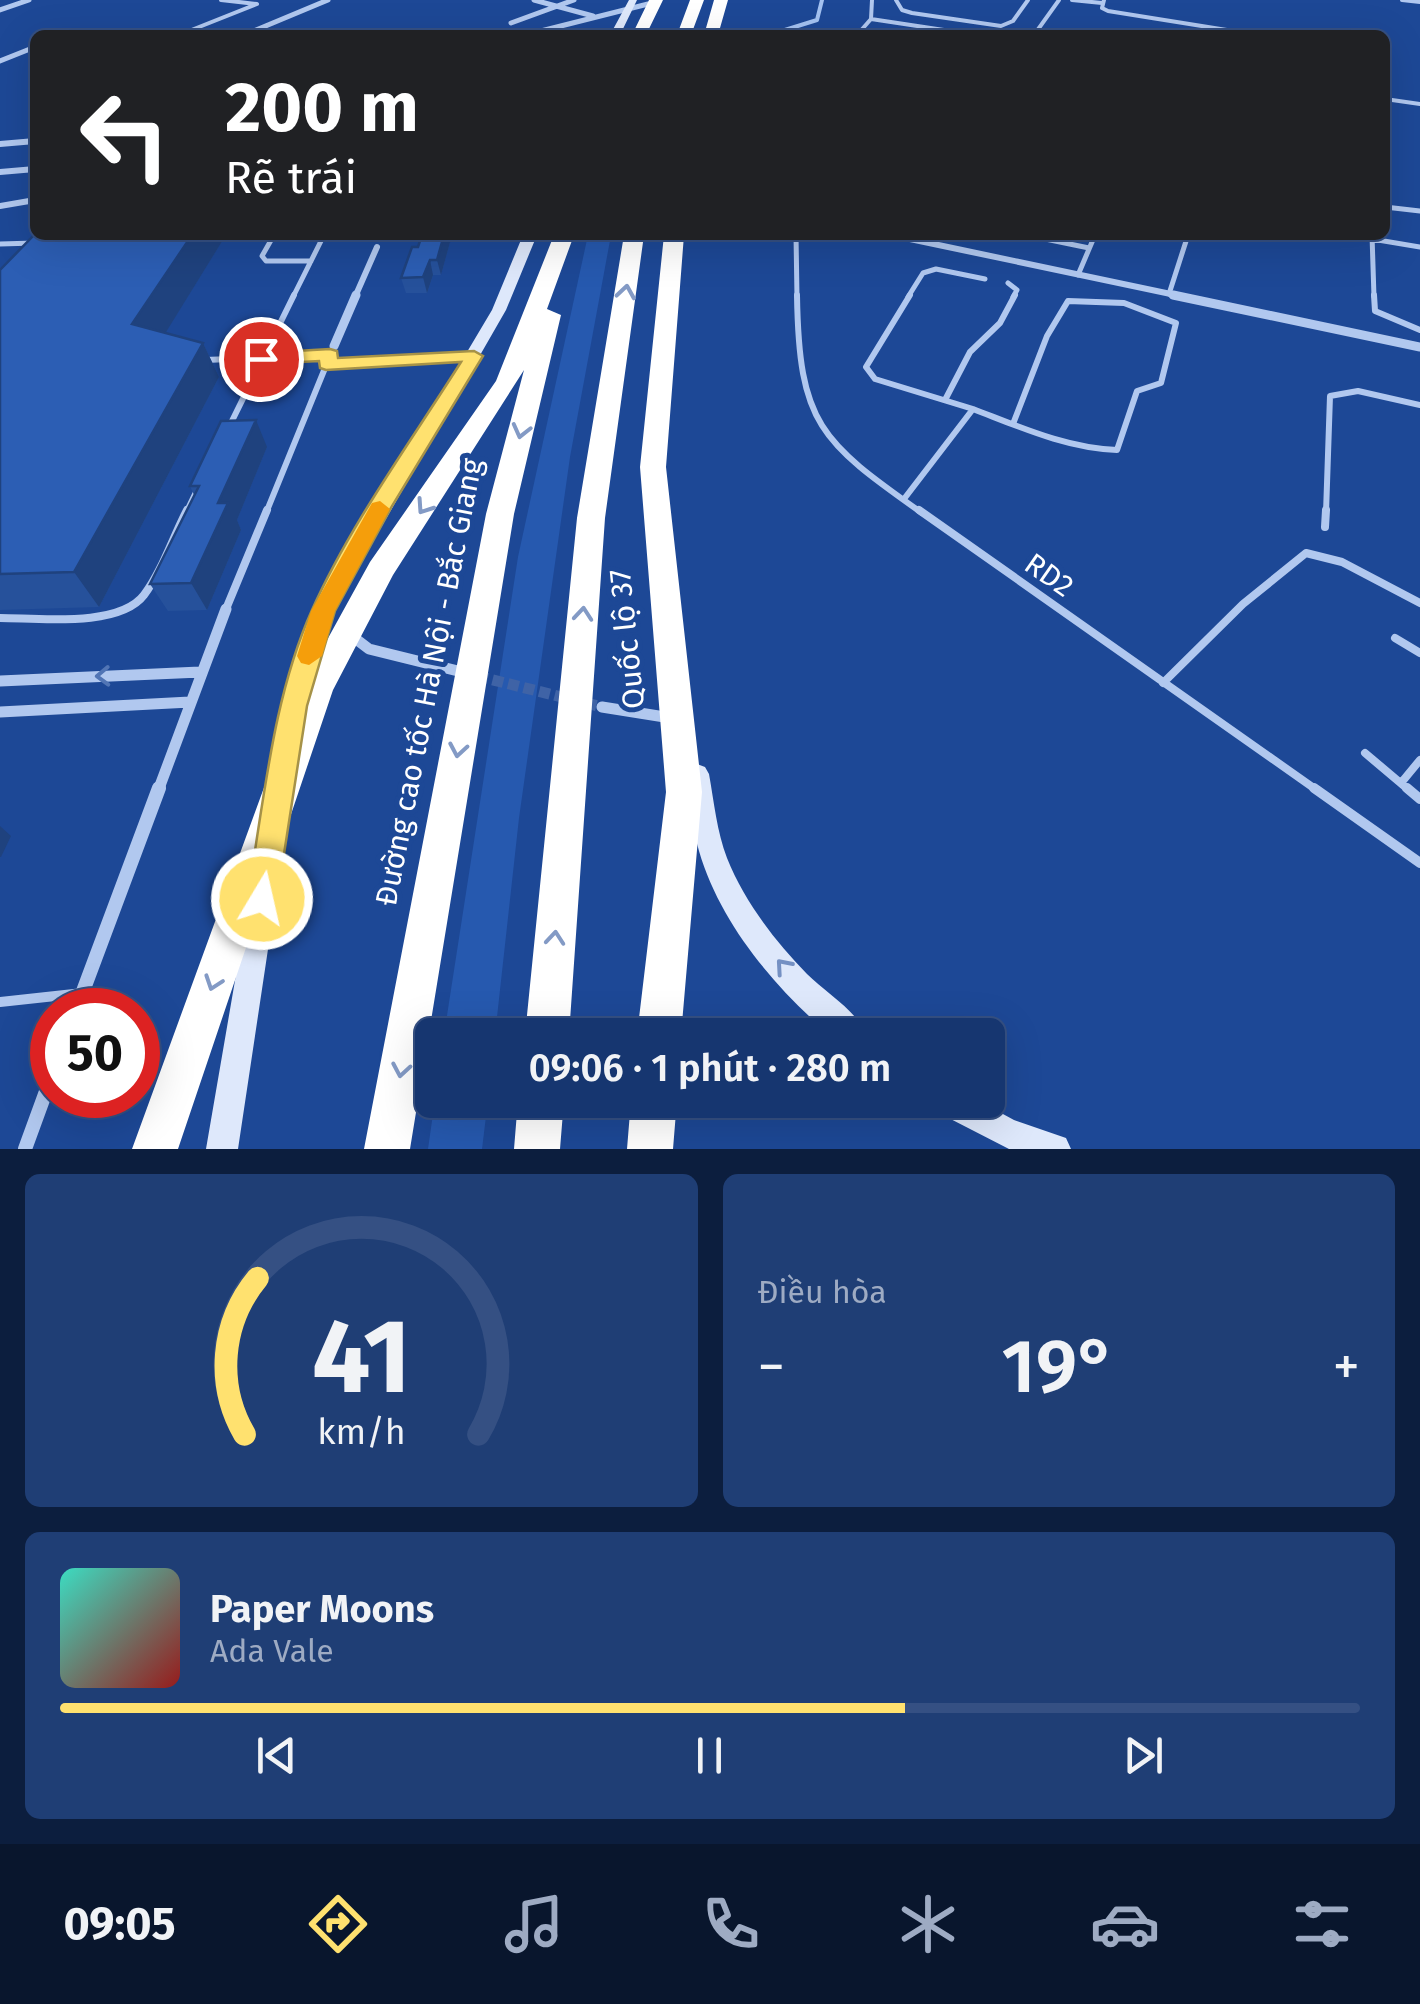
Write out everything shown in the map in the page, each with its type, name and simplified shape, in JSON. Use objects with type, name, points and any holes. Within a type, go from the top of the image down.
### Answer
[{"type":"highway","points":[[686,30],[697,0]]},
{"type":"highway","points":[[712,30],[721,0]]},
{"type":"highway","points":[[641,30],[652,2]]},
{"type":"highway","points":[[155,1149],[317,690],[382,570],[508,381],[565,240]]},
{"type":"highway","name":"Đường cao tốc Hà Nội - Bắc Giang","points":[[387,1149],[500,514],[566,240]]},
{"type":"highway","points":[[548,1018],[591,518],[633,240]]},
{"type":"highway","name":"Quốc lộ 37","points":[[662,1018],[684,792],[653,467],[674,240]]},
{"type":"highway","points":[[537,1149],[540,1118]]},
{"type":"highway","points":[[650,1149],[653,1118]]},
{"type":"main road","points":[[618,30],[631,4]]},
{"type":"main road","points":[[222,1149],[294,706],[323,611],[381,506],[474,356],[528,240]]},
{"type":"main road","points":[[664,593],[714,857],[748,926],[832,1018]]},
{"type":"main road","points":[[980,1118],[1008,1133],[1055,1149]]},
{"type":"street","points":[[0,10],[29,0]]},
{"type":"street","points":[[256,30],[328,0]]},
{"type":"street","points":[[534,0],[594,17]]},
{"type":"street","points":[[511,23],[574,0]]},
{"type":"street","points":[[544,30],[631,4],[652,2]]},
{"type":"street","points":[[0,61],[30,49]]},
{"type":"street","points":[[0,144],[30,141]]},
{"type":"street","points":[[0,172],[30,169]]},
{"type":"street","points":[[0,206],[30,201]]},
{"type":"street","points":[[914,240],[1420,347]]},
{"type":"street","points":[[332,350],[377,246]]},
{"type":"street","points":[[84,988],[226,609]]},
{"type":"street","points":[[348,633],[369,649],[458,671]]},
{"type":"street","points":[[0,681],[200,672]]},
{"type":"street","points":[[0,712],[190,702]]},
{"type":"street","points":[[602,707],[677,720]]},
{"type":"street","points":[[25,1149],[36,1118]]},
{"type":"lane","points":[[189,30],[257,4],[222,0]]},
{"type":"lane","points":[[861,30],[870,19],[872,0]]},
{"type":"lane","points":[[896,0],[902,10],[912,13],[1001,26],[1013,21],[1027,1]]},
{"type":"lane","points":[[1015,0],[1027,1]]},
{"type":"lane","points":[[1038,30],[1059,0]]},
{"type":"lane","points":[[1072,0],[1103,2],[1102,8],[1108,11],[1199,30]]},
{"type":"lane","points":[[1402,0],[1420,2]]},
{"type":"lane","points":[[870,19],[941,30]]},
{"type":"lane","points":[[1390,100],[1420,104]]},
{"type":"lane","points":[[1390,208],[1420,212]]},
{"type":"lane","points":[[271,240],[262,256],[266,261],[310,261]]},
{"type":"lane","points":[[220,444],[321,240]]},
{"type":"lane","name":"RD2","points":[[796,240],[802,383],[811,412],[833,442],[904,500],[1420,862]]},
{"type":"lane","points":[[1050,240],[1089,248]]},
{"type":"lane","points":[[1078,275],[1093,240]]},
{"type":"lane","points":[[1169,294],[1186,240]]},
{"type":"lane","points":[[1372,240],[1375,312],[1420,330]]},
{"type":"lane","points":[[1385,240],[1420,248]]},
{"type":"lane","points":[[0,244],[38,243]]},
{"type":"lane","points":[[985,278],[936,270],[923,273],[866,367],[875,379],[946,400],[1013,424],[1084,447],[1117,450],[1136,392],[1161,383],[1176,322],[1114,303],[1068,301],[1047,336],[1013,424]]},
{"type":"lane","points":[[946,400],[970,352],[1014,304],[1017,290],[1008,283]]},
{"type":"lane","points":[[190,361],[261,359],[332,350]]},
{"type":"lane","points":[[226,609],[332,350]]},
{"type":"lane","points":[[326,364],[474,356]]},
{"type":"lane","points":[[1326,527],[1330,396],[1358,391],[1420,405]]},
{"type":"lane","points":[[904,500],[973,409]]},
{"type":"lane","points":[[0,618],[94,617],[129,609],[144,597],[204,477]]},
{"type":"lane","points":[[1163,683],[1242,604],[1306,553],[1342,562],[1420,603]]},
{"type":"lane","points":[[1395,638],[1420,653]]},
{"type":"lane","points":[[1364,753],[1420,799]]},
{"type":"lane","points":[[1401,783],[1420,760]]},
{"type":"lane","points":[[0,1002],[30,999]]},
{"type":"shaded area","points":[[587,240],[610,240],[570,457],[519,818],[497,1018],[447,1018],[518,557]]},
{"type":"shaded area","points":[[432,1118],[486,1118],[482,1149],[428,1149]]},
{"type":"building","points":[[30,239],[189,240],[132,324],[203,343],[74,572],[0,574],[0,270]]},
{"type":"building","points":[[420,240],[443,240],[437,260],[430,260],[423,277],[401,278],[412,247],[418,247]]},
{"type":"building","points":[[256,420],[218,503],[228,503],[191,583],[150,584],[199,486],[190,486],[221,421]]},
{"type":"waterway","points":[[785,30],[817,20],[822,0]]},
{"type":"tunnel","points":[[477,676],[602,707]]},
{"type":"slow traffic","points":[[309,656],[323,611],[380,509]]},
{"type":"route","points":[[261,359],[330,354],[326,364],[474,356],[442,414],[381,506],[323,611],[294,706],[262,899]]}]
